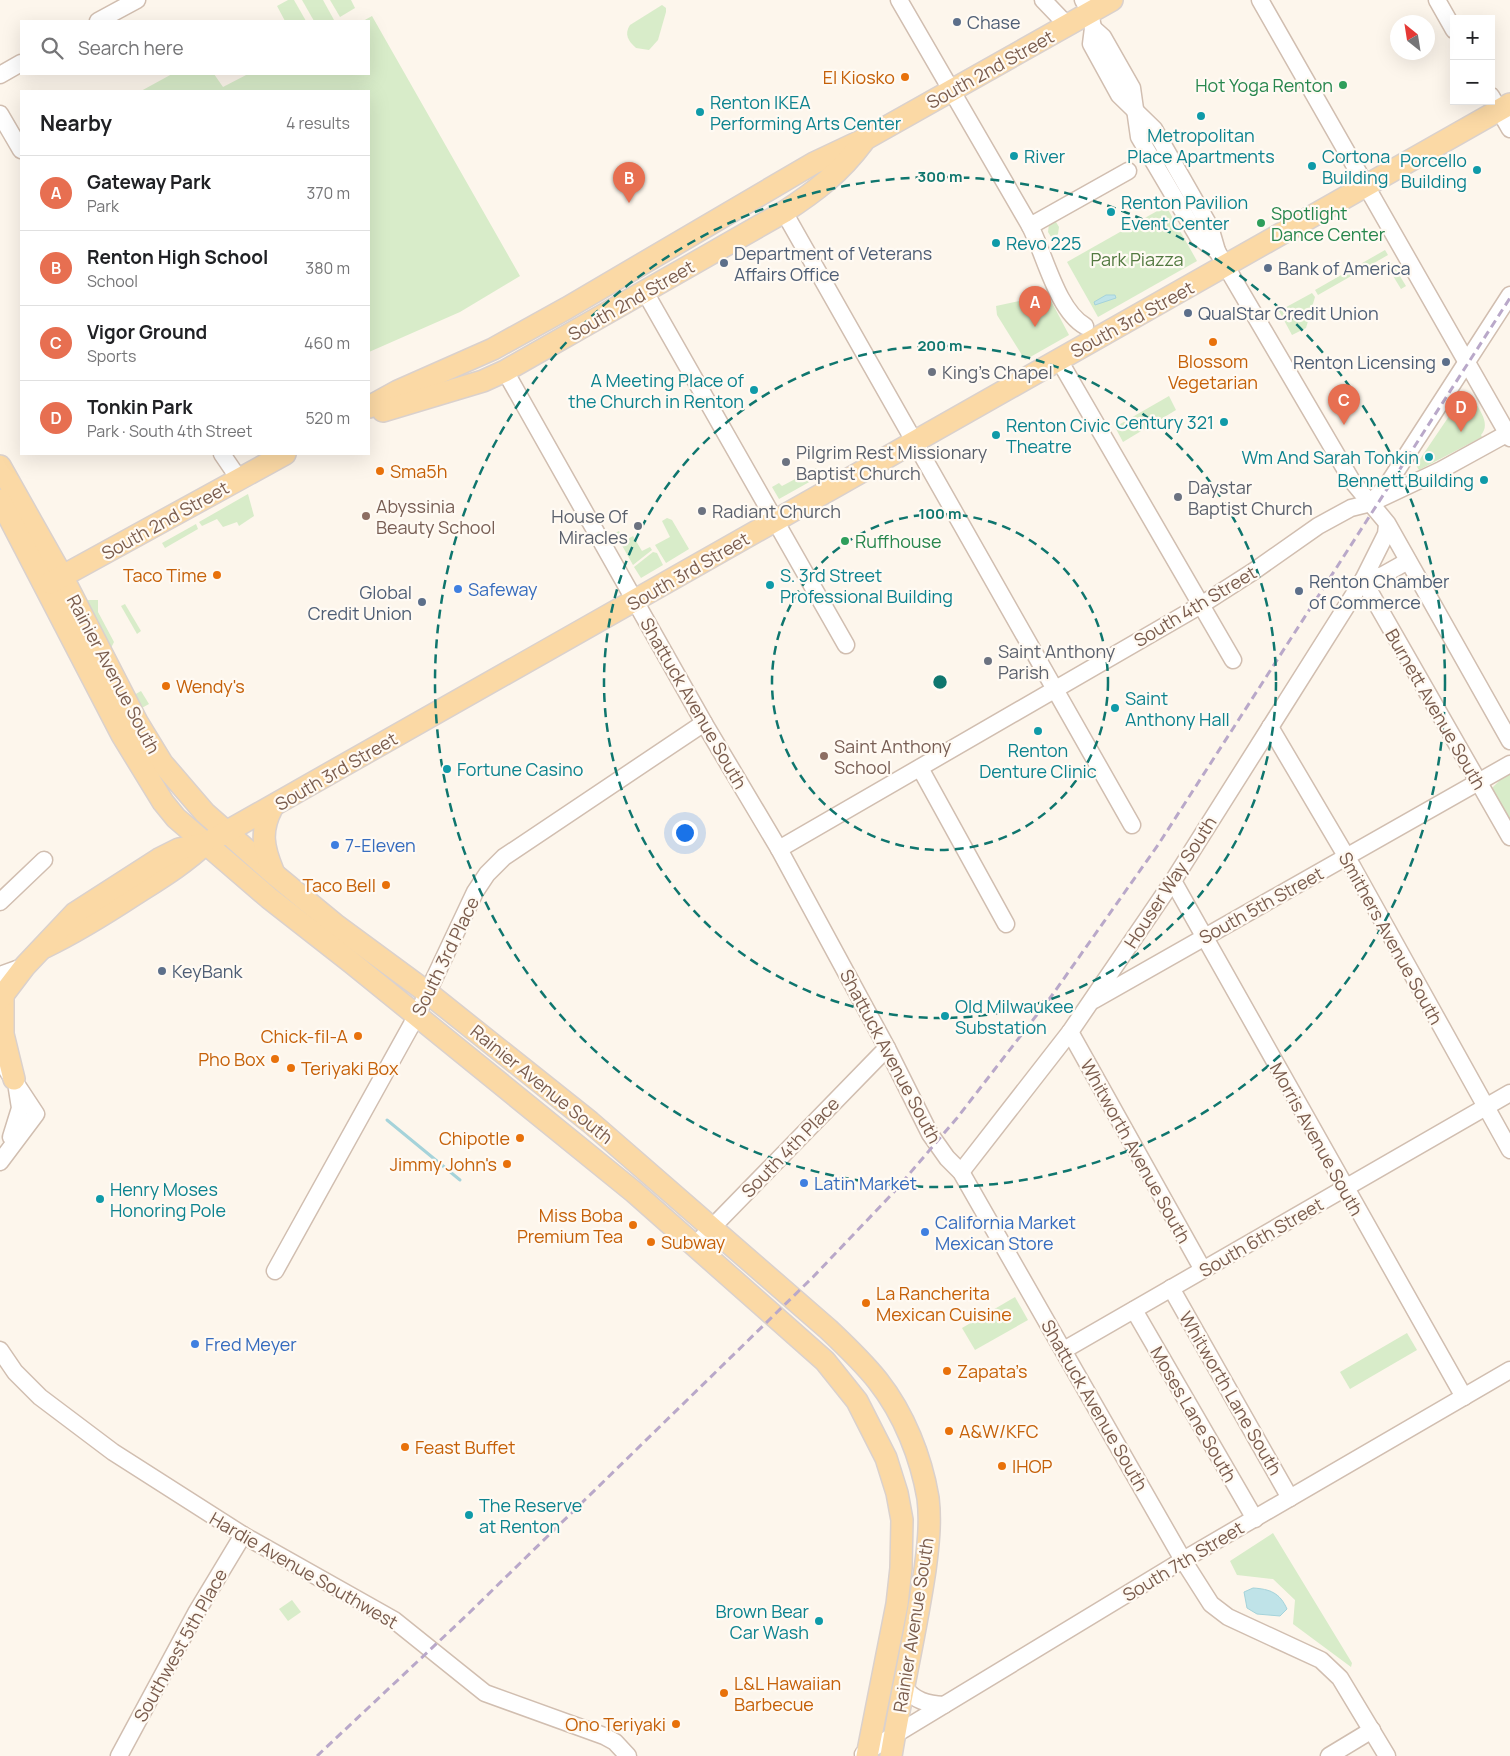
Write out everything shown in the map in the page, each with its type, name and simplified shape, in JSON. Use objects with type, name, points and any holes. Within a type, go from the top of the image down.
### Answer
[{"type":"main road","name":"South 2nd Street","points":[[370,406],[398,390],[493,349],[633,270],[814,163],[867,138],[1112,0]]},
{"type":"main road","name":"South 3rd Street","points":[[1,989],[75,913],[123,881],[178,849],[205,844],[272,808],[1058,360],[1089,333],[1222,258],[1366,186],[1500,103]]},
{"type":"main road","name":"South 2nd Street","points":[[370,417],[396,406],[483,381],[505,371],[784,212],[815,192],[844,167],[867,138]]},
{"type":"main road","name":"South 2nd Street","points":[[53,581],[283,455]]},
{"type":"main road","name":"Rainier Avenue South","points":[[0,466],[53,581],[60,620],[105,704],[163,802],[176,818],[281,908],[417,1015],[634,1192],[825,1362],[857,1400],[886,1458],[897,1493],[902,1520],[901,1568],[895,1613],[864,1754]]},
{"type":"main road","name":"Rainier Avenue South","points":[[0,500],[53,581],[162,763],[205,813],[337,926],[428,993],[609,1138],[859,1358],[887,1393],[910,1439],[928,1500],[928,1550],[891,1756]]},
{"type":"main road","points":[[272,808],[266,821],[263,836],[266,854],[274,874]]},
{"type":"main road","points":[[1,989],[7,1078]]},
{"type":"street","points":[[100,20],[137,0]]},
{"type":"street","points":[[899,0],[1030,226],[1056,287],[1075,320],[1089,333]]},
{"type":"street","points":[[1044,0],[1068,25]]},
{"type":"street","points":[[1260,0],[1466,363],[1509,434]]},
{"type":"street","points":[[1437,0],[1450,23]]},
{"type":"street","points":[[1089,13],[1091,44],[1119,95],[1136,111],[1140,137],[1198,238],[1222,258],[1352,481],[1387,525],[1510,741]]},
{"type":"street","points":[[0,75],[20,64]]},
{"type":"street","points":[[1500,103],[1510,129]]},
{"type":"street","points":[[0,114],[20,148]]},
{"type":"street","points":[[1030,226],[1128,171]]},
{"type":"street","points":[[784,212],[1132,825]]},
{"type":"street","points":[[645,292],[846,645]]},
{"type":"street","points":[[1371,503],[1386,487],[1510,295]]},
{"type":"street","points":[[1058,360],[1233,660]]},
{"type":"street","name":"Shattuck Avenue South","points":[[505,371],[704,723],[779,849],[887,1048],[930,1134],[947,1158],[961,1172],[1183,1560],[1211,1604],[1228,1617],[1321,1660],[1340,1678],[1387,1756]]},
{"type":"street","name":"South 4th Street","points":[[779,849],[1201,605],[1318,526],[1351,508],[1371,503],[1441,470],[1509,434]]},
{"type":"street","points":[[223,455],[239,479]]},
{"type":"street","points":[[1362,580],[1386,534],[1387,525]]},
{"type":"street","points":[[1362,580],[1383,575],[1408,561]]},
{"type":"street","name":"Houser Way South","points":[[961,1172],[1070,1032],[1173,881],[1362,580]]},
{"type":"street","name":"Burnett Avenue South","points":[[1362,580],[1510,838]]},
{"type":"street","name":"South 3rd Place","points":[[275,1271],[417,1015],[475,892],[487,874],[504,857],[704,723]]},
{"type":"street","name":"Smithers Avenue South","points":[[1270,727],[1346,857],[1510,1150]]},
{"type":"street","name":"South 5th Street","points":[[1090,1002],[1510,764]]},
{"type":"street","points":[[920,768],[1006,924]]},
{"type":"street","points":[[765,825],[794,840]]},
{"type":"street","points":[[0,902],[44,860]]},
{"type":"street","name":"Morris Avenue South","points":[[1173,881],[1464,1396]]},
{"type":"street","name":"Whitworth Avenue South","points":[[1070,1032],[1203,1270]]},
{"type":"street","name":"South 4th Place","points":[[694,1246],[713,1229],[772,1164],[887,1048]]},
{"type":"street","points":[[0,1060],[20,1108],[2,1158]]},
{"type":"street","points":[[2,1158],[36,1114],[7,1078]]},
{"type":"street","name":"South 6th Street","points":[[1064,1350],[1510,1093]]},
{"type":"street","name":"Whitworth Lane South","points":[[1171,1288],[1290,1498]]},
{"type":"street","name":"Moses Lane South","points":[[1134,1310],[1255,1519]]},
{"type":"street","name":"Hardie Avenue Southwest","points":[[0,1350],[15,1372],[40,1397],[114,1452],[242,1535],[394,1620],[486,1693],[604,1736],[615,1742],[628,1756]]},
{"type":"street","name":"South 7th Street","points":[[864,1754],[1183,1560],[1510,1370]]},
{"type":"street","name":"Southwest 5th Place","points":[[118,1756],[196,1613],[242,1535]]},
{"type":"street","points":[[904,1687],[916,1699],[926,1704],[944,1705]]},
{"type":"street","points":[[1329,1756],[1372,1730]]},
{"type":"green space","points":[[288,0],[294,0],[305,20],[284,20],[277,6]]},
{"type":"green space","points":[[302,0],[323,0],[334,20],[313,20]]},
{"type":"green space","points":[[330,0],[351,0],[355,8],[340,17]]},
{"type":"green space","points":[[662,5],[666,8],[666,12],[658,40],[649,50],[636,48],[628,37],[627,31],[630,25]]},
{"type":"green space","points":[[372,16],[520,276],[460,312],[370,352],[370,90],[143,90],[170,75],[215,75],[223,87],[246,75],[370,75],[370,20],[365,20]]},
{"type":"green space","name":"Park Piazza","points":[[1166,206],[1197,261],[1098,317],[1067,262]]},
{"type":"green space","points":[[1056,222],[1059,227],[1058,234],[1054,238],[1059,243],[1053,240],[1048,232],[1049,224]]},
{"type":"green space","points":[[1385,250],[1388,255],[1318,295],[1315,290]]},
{"type":"green space","points":[[1392,263],[1406,286],[1401,289],[1387,266]]},
{"type":"green space","points":[[1312,293],[1315,297],[1306,328],[1292,335],[1279,311]]},
{"type":"green space","points":[[1048,295],[1069,335],[1025,360],[997,315],[996,306]]},
{"type":"green space","points":[[1464,394],[1471,395],[1482,415],[1485,425],[1482,437],[1419,470],[1416,465]]},
{"type":"green space","points":[[1169,396],[1176,410],[1123,442],[1115,427]]},
{"type":"green space","points":[[816,468],[820,476],[779,499],[772,487],[779,483],[782,486]]},
{"type":"green space","points":[[248,494],[254,516],[239,526],[237,522],[223,527],[217,519],[202,526],[199,522]]},
{"type":"green space","points":[[667,518],[672,520],[689,549],[666,563],[655,545],[670,537],[662,521]]},
{"type":"green space","points":[[196,524],[198,529],[165,548],[162,543]]},
{"type":"green space","points":[[619,531],[624,541],[633,536],[642,551],[650,547],[652,550],[633,565],[615,533]]},
{"type":"green space","points":[[653,552],[657,553],[663,565],[641,578],[634,567]]},
{"type":"green space","points":[[85,600],[98,600],[98,612],[114,642],[111,648]]},
{"type":"green space","points":[[125,604],[141,631],[137,634],[121,606]]},
{"type":"green space","points":[[141,691],[149,704],[140,709],[134,695]]},
{"type":"green space","points":[[1510,774],[1510,823],[1493,794],[1492,788],[1501,779]]},
{"type":"green space","points":[[1015,1297],[1028,1320],[975,1350],[962,1328]]},
{"type":"green space","points":[[1407,1333],[1417,1350],[1350,1389],[1340,1372]]},
{"type":"green space","points":[[1273,1533],[1352,1663],[1351,1667],[1293,1624],[1295,1600],[1273,1579],[1237,1575],[1230,1561]]},
{"type":"green space","points":[[292,1600],[301,1612],[288,1621],[279,1609]]},
{"type":"water","points":[[1106,295],[1115,295],[1116,298],[1095,305],[1094,302]]},
{"type":"water","points":[[1253,1588],[1264,1589],[1274,1593],[1281,1599],[1287,1609],[1280,1616],[1257,1614],[1247,1608],[1244,1592]]},
{"type":"waterway","points":[[387,1120],[460,1180]]},
{"type":"railway","points":[[317,1756],[467,1615],[813,1277],[893,1193],[957,1118],[1053,994],[1158,845],[1510,298]]},
{"type":"place","name":"Chase","points":[[957,22]]},
{"type":"place","name":"El Kiosko","points":[[905,77]]},
{"type":"place","name":"Hot Yoga Renton","points":[[1343,85]]},
{"type":"place","name":"Renton IKEA Performing Arts Center","points":[[700,112]]},
{"type":"place","name":"Metropolitan Place Apartments","points":[[1201,116]]},
{"type":"place","name":"River","points":[[1014,156]]},
{"type":"place","name":"Cortona Building","points":[[1312,166]]},
{"type":"place","name":"Porcello Building","points":[[1477,170]]},
{"type":"place","name":"Renton High School","points":[[629,203]]},
{"type":"place","name":"Renton Pavilion Event Center","points":[[1111,212]]},
{"type":"place","name":"Spotlight Dance Center","points":[[1261,223]]},
{"type":"place","name":"Revo 225","points":[[996,243]]},
{"type":"place","name":"Department of Veterans Affairs Office","points":[[724,263]]},
{"type":"place","name":"Bank of America","points":[[1268,268]]},
{"type":"place","name":"QualStar Credit Union","points":[[1188,313]]},
{"type":"place","name":"Gateway Park","points":[[1035,327]]},
{"type":"place","name":"Blossom Vegetarian","points":[[1213,342]]},
{"type":"place","name":"Renton Licensing","points":[[1446,362]]},
{"type":"place","name":"King's Chapel","points":[[932,372]]},
{"type":"place","name":"A Meeting Place of the Church in Renton","points":[[754,390]]},
{"type":"place","name":"Century 321","points":[[1224,422]]},
{"type":"place","name":"Vigor Ground","points":[[1344,425]]},
{"type":"place","name":"Tonkin Park","points":[[1461,432]]},
{"type":"place","name":"Renton Civic Theatre","points":[[996,435]]},
{"type":"place","name":"Wm And Sarah Tonkin","points":[[1429,457]]},
{"type":"place","name":"Pilgrim Rest Missionary Baptist Church","points":[[786,462]]},
{"type":"place","name":"Sma5h","points":[[380,471]]},
{"type":"place","name":"Bennett Building","points":[[1484,480]]},
{"type":"place","name":"Daystar Baptist Church","points":[[1178,497]]},
{"type":"place","name":"Radiant Church","points":[[702,511]]},
{"type":"place","name":"Abyssinia Beauty School","points":[[366,516]]},
{"type":"place","name":"House Of Miracles","points":[[638,526]]},
{"type":"place","name":"Ruffhouse","points":[[845,541]]},
{"type":"place","name":"Taco Time","points":[[217,575]]},
{"type":"place","name":"S. 3rd Street Professional Building","points":[[770,585]]},
{"type":"place","name":"Safeway","points":[[458,589]]},
{"type":"place","name":"Renton Chamber of Commerce","points":[[1299,591]]},
{"type":"place","name":"Global Credit Union","points":[[422,602]]},
{"type":"place","name":"Saint Anthony Parish","points":[[988,661]]},
{"type":"place","name":"Wendy's","points":[[166,686]]},
{"type":"place","name":"Saint Anthony Hall","points":[[1115,708]]},
{"type":"place","name":"Renton Denture Clinic","points":[[1038,731]]},
{"type":"place","name":"Saint Anthony School","points":[[824,756]]},
{"type":"place","name":"Fortune Casino","points":[[447,769]]},
{"type":"place","name":"7-Eleven","points":[[335,845]]},
{"type":"place","name":"Taco Bell","points":[[386,885]]},
{"type":"place","name":"KeyBank","points":[[162,971]]},
{"type":"place","name":"Old Milwaukee Substation","points":[[945,1016]]},
{"type":"place","name":"Chick-fil-A","points":[[358,1036]]},
{"type":"place","name":"Pho Box","points":[[275,1059]]},
{"type":"place","name":"Teriyaki Box","points":[[291,1068]]},
{"type":"place","name":"Chipotle","points":[[520,1138]]},
{"type":"place","name":"Jimmy John's","points":[[507,1164]]},
{"type":"place","name":"Latin Market","points":[[804,1183]]},
{"type":"place","name":"Henry Moses Honoring Pole","points":[[100,1199]]},
{"type":"place","name":"Miss Boba Premium Tea","points":[[633,1225]]},
{"type":"place","name":"California Market Mexican Store","points":[[925,1232]]},
{"type":"place","name":"Subway","points":[[651,1242]]},
{"type":"place","name":"La Rancherita Mexican Cuisine","points":[[866,1303]]},
{"type":"place","name":"Fred Meyer","points":[[195,1344]]},
{"type":"place","name":"Zapata’s","points":[[947,1371]]},
{"type":"place","name":"A&W/KFC","points":[[949,1431]]},
{"type":"place","name":"Feast Buffet","points":[[405,1447]]},
{"type":"place","name":"IHOP","points":[[1002,1466]]},
{"type":"place","name":"The Reserve at Renton","points":[[469,1515]]},
{"type":"place","name":"Brown Bear Car Wash","points":[[819,1621]]},
{"type":"place","name":"L&L Hawaiian Barbecue","points":[[724,1693]]},
{"type":"place","name":"Ono Teriyaki","points":[[676,1724]]}]
